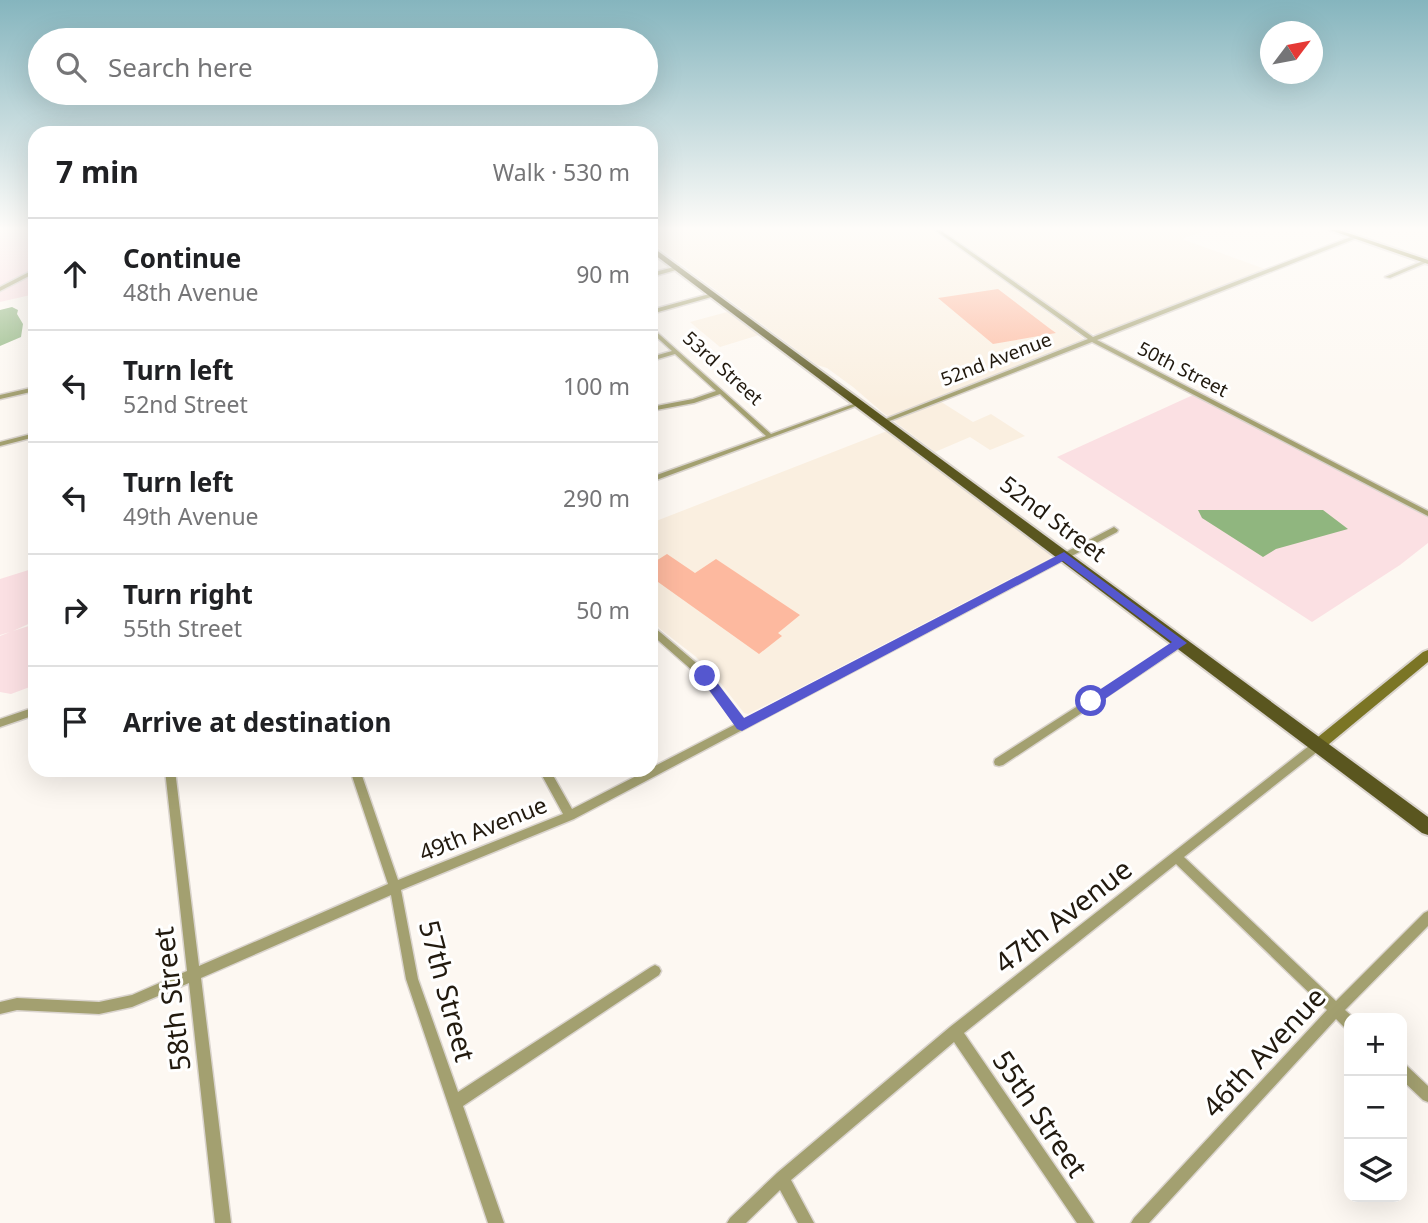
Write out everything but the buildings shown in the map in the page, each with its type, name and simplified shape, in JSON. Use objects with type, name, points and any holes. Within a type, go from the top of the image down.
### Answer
[{"type":"main road","name":"52nd Street","points":[[703,287],[1428,827]]},
{"type":"street","name":"50th Street","points":[[1018,287],[1093,340],[1428,514]]},
{"type":"street","name":"52nd Avenue","points":[[885,421],[1228,287]]},
{"type":"street","points":[[658,310],[713,295]]},
{"type":"street","name":"53rd Street","points":[[658,335],[770,436]]},
{"type":"street","points":[[658,357],[676,352]]},
{"type":"street","points":[[0,397],[28,390]]},
{"type":"street","points":[[658,408],[694,401],[720,391]]},
{"type":"street","points":[[658,477],[861,403]]},
{"type":"street","points":[[0,444],[28,437]]},
{"type":"street","name":"49th Avenue","points":[[658,769],[1114,530]]},
{"type":"street","points":[[658,635],[705,676],[742,725]]},
{"type":"street","points":[[999,762],[1181,643]]},
{"type":"street","name":"47th Avenue","points":[[735,1223],[782,1178],[955,1032],[1177,858],[1428,654]]},
{"type":"street","points":[[0,723],[28,713]]},
{"type":"street","name":"58th Street","points":[[171,777],[223,1223]]},
{"type":"street","name":"57th Street","points":[[357,777],[396,887],[412,979],[496,1223]]},
{"type":"street","points":[[548,777],[570,816]]},
{"type":"street","name":"49th Avenue","points":[[0,1007],[17,1004],[99,1009],[132,1001],[396,887],[570,816],[644,777]]},
{"type":"street","points":[[1177,858],[1344,1017]]},
{"type":"street","name":"46th Avenue","points":[[1139,1223],[1336,1010],[1428,917]]},
{"type":"street","points":[[454,1103],[655,971]]},
{"type":"street","name":"55th Street","points":[[955,1032],[1086,1223]]},
{"type":"street","points":[[1407,1076],[1428,1095]]},
{"type":"street","points":[[782,1178],[806,1223]]},
{"type":"shaded area","points":[[0,287],[28,287],[28,296],[0,302]]},
{"type":"shaded area","points":[[712,287],[1013,287],[1084,339],[935,398],[973,422],[991,414],[1025,436],[990,450],[970,437],[935,452],[853,387],[827,368],[817,365]]},
{"type":"shaded area","points":[[1023,287],[1219,287],[1096,335],[1084,331]]},
{"type":"shaded area","points":[[12,307],[18,310],[17,314],[23,324],[21,337],[0,346],[0,310]]},
{"type":"shaded area","points":[[727,312],[759,335],[720,347],[690,322]]},
{"type":"shaded area","points":[[1193,395],[1428,517],[1428,543],[1400,565],[1312,622],[1057,457]]},
{"type":"shaded area","points":[[887,431],[1051,555],[1050,558],[748,714],[744,713],[715,676],[695,656],[658,627],[658,520]]},
{"type":"shaded area","points":[[1198,510],[1323,510],[1348,529],[1276,549],[1263,557],[1202,518]]},
{"type":"shaded area","points":[[28,570],[28,624],[13,631],[28,626],[28,688],[11,694],[0,692],[0,636],[10,632],[0,635],[0,579]]},
{"type":"route","points":[[705,676],[742,725],[1064,556],[1181,643],[1091,701]]}]
